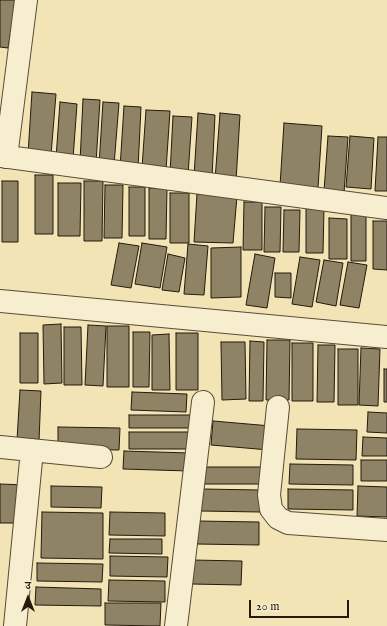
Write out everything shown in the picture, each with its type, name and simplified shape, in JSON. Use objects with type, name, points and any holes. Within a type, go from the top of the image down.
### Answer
[{"type":"street","points":[[26,0],[9,61],[3,156],[387,208]]},
{"type":"street","points":[[0,302],[387,337]]},
{"type":"street","points":[[176,626],[203,402]]},
{"type":"street","points":[[278,407],[269,495],[271,509],[278,518],[288,523],[387,530]]},
{"type":"street","points":[[0,447],[101,456]]},
{"type":"street","points":[[15,626],[9,591],[32,450]]},
{"type":"building","points":[[0,0],[16,0],[8,48],[0,47]]},
{"type":"building","points":[[32,92],[56,94],[51,155],[28,154]]},
{"type":"building","points":[[83,99],[100,100],[96,163],[80,162]]},
{"type":"building","points":[[60,102],[77,104],[73,159],[56,158]]},
{"type":"building","points":[[103,102],[119,103],[114,165],[99,165]]},
{"type":"building","points":[[124,106],[141,107],[138,169],[120,168]]},
{"type":"building","points":[[146,110],[170,111],[166,170],[142,168]]},
{"type":"building","points":[[198,113],[215,115],[212,178],[194,176]]},
{"type":"building","points":[[220,113],[240,115],[236,181],[215,180]]},
{"type":"building","points":[[173,116],[192,117],[188,175],[170,174]]},
{"type":"building","points":[[284,123],[322,126],[318,188],[280,186]]},
{"type":"building","points":[[328,136],[348,137],[344,193],[324,191]]},
{"type":"building","points":[[350,136],[374,138],[371,189],[346,187]]},
{"type":"building","points":[[378,137],[387,137],[387,191],[375,191]]},
{"type":"building","points":[[35,175],[53,175],[53,234],[35,234]]},
{"type":"building","points":[[2,181],[18,181],[18,242],[2,242]]},
{"type":"building","points":[[84,181],[103,181],[102,241],[84,241]]},
{"type":"building","points":[[58,183],[81,183],[80,236],[58,236]]},
{"type":"building","points":[[105,185],[123,185],[122,238],[104,238]]},
{"type":"building","points":[[129,187],[145,187],[145,236],[129,236]]},
{"type":"building","points":[[149,188],[167,188],[166,239],[149,239]]},
{"type":"building","points":[[170,193],[189,193],[189,243],[170,243]]},
{"type":"building","points":[[197,194],[237,196],[233,243],[194,242]]},
{"type":"building","points":[[244,202],[262,202],[262,250],[243,250]]},
{"type":"building","points":[[265,207],[281,207],[280,252],[264,252]]},
{"type":"building","points":[[306,208],[324,208],[323,253],[306,253]]},
{"type":"building","points":[[284,210],[300,210],[299,252],[283,252]]},
{"type":"building","points":[[351,214],[366,215],[366,261],[351,261]]},
{"type":"building","points":[[329,218],[347,219],[347,259],[329,259]]},
{"type":"building","points":[[373,221],[387,221],[387,270],[373,269]]},
{"type":"building","points":[[119,243],[139,246],[131,288],[111,285]]},
{"type":"building","points":[[142,243],[167,247],[160,288],[135,284]]},
{"type":"building","points":[[188,244],[208,246],[204,295],[184,294]]},
{"type":"building","points":[[241,247],[241,297],[211,298],[211,248]]},
{"type":"building","points":[[168,254],[185,258],[179,292],[162,290]]},
{"type":"building","points":[[255,254],[275,258],[267,308],[246,305]]},
{"type":"building","points":[[300,257],[320,260],[312,307],[292,304]]},
{"type":"building","points":[[324,260],[343,263],[336,306],[316,302]]},
{"type":"building","points":[[348,262],[367,265],[359,308],[340,305]]},
{"type":"building","points":[[275,273],[291,273],[291,298],[275,297]]},
{"type":"building","points":[[61,324],[62,383],[44,384],[43,325]]},
{"type":"building","points":[[88,325],[106,326],[103,386],[85,385]]},
{"type":"building","points":[[107,326],[129,326],[129,387],[107,387]]},
{"type":"building","points":[[64,327],[81,327],[82,385],[64,385]]},
{"type":"building","points":[[133,332],[150,332],[149,387],[133,387]]},
{"type":"building","points":[[20,333],[38,333],[38,383],[20,383]]},
{"type":"building","points":[[176,333],[198,333],[198,390],[176,390]]},
{"type":"building","points":[[169,334],[170,390],[152,390],[152,335]]},
{"type":"building","points":[[267,340],[290,340],[289,400],[266,400]]},
{"type":"building","points":[[250,341],[264,342],[263,401],[249,401]]},
{"type":"building","points":[[221,342],[245,342],[246,399],[222,400]]},
{"type":"building","points":[[292,343],[313,343],[313,401],[292,401]]},
{"type":"building","points":[[318,345],[335,345],[334,402],[317,402]]},
{"type":"building","points":[[361,348],[380,349],[378,406],[359,405]]},
{"type":"building","points":[[338,349],[358,349],[358,405],[338,405]]},
{"type":"building","points":[[384,369],[387,369],[387,402],[384,402]]},
{"type":"building","points":[[20,390],[41,391],[39,441],[17,440]]},
{"type":"building","points":[[132,392],[187,394],[186,412],[131,410]]},
{"type":"building","points":[[368,412],[387,413],[387,433],[367,432]]},
{"type":"building","points":[[129,415],[191,415],[191,428],[129,428]]},
{"type":"building","points":[[213,421],[271,426],[269,450],[211,445]]},
{"type":"building","points":[[58,427],[120,428],[119,450],[58,449]]},
{"type":"building","points":[[297,429],[357,430],[356,460],[296,459]]},
{"type":"building","points":[[129,432],[191,432],[191,449],[129,449]]},
{"type":"building","points":[[363,437],[387,438],[387,456],[362,456]]},
{"type":"building","points":[[124,451],[190,453],[189,471],[123,469]]},
{"type":"building","points":[[361,460],[387,460],[387,481],[361,481]]},
{"type":"building","points":[[290,464],[353,465],[353,485],[289,484]]},
{"type":"building","points":[[201,467],[265,467],[265,484],[201,484]]},
{"type":"building","points":[[0,484],[25,485],[24,523],[0,523]]},
{"type":"building","points":[[51,486],[102,487],[101,508],[51,507]]},
{"type":"building","points":[[358,486],[387,487],[387,517],[357,516]]},
{"type":"building","points":[[202,489],[260,490],[260,512],[201,511]]},
{"type":"building","points":[[288,489],[353,490],[353,510],[288,509]]},
{"type":"building","points":[[42,512],[103,513],[103,559],[41,558]]},
{"type":"building","points":[[110,512],[165,513],[165,536],[109,535]]},
{"type":"building","points":[[197,521],[259,522],[259,545],[197,544]]},
{"type":"building","points":[[110,539],[162,539],[162,554],[109,553]]},
{"type":"building","points":[[110,556],[168,557],[167,577],[110,576]]},
{"type":"building","points":[[192,560],[242,561],[241,585],[192,584]]},
{"type":"building","points":[[37,563],[103,564],[102,582],[37,581]]},
{"type":"building","points":[[109,580],[165,581],[165,602],[108,601]]},
{"type":"building","points":[[36,587],[101,589],[101,606],[35,605]]},
{"type":"building","points":[[105,603],[161,603],[160,626],[105,625]]}]
